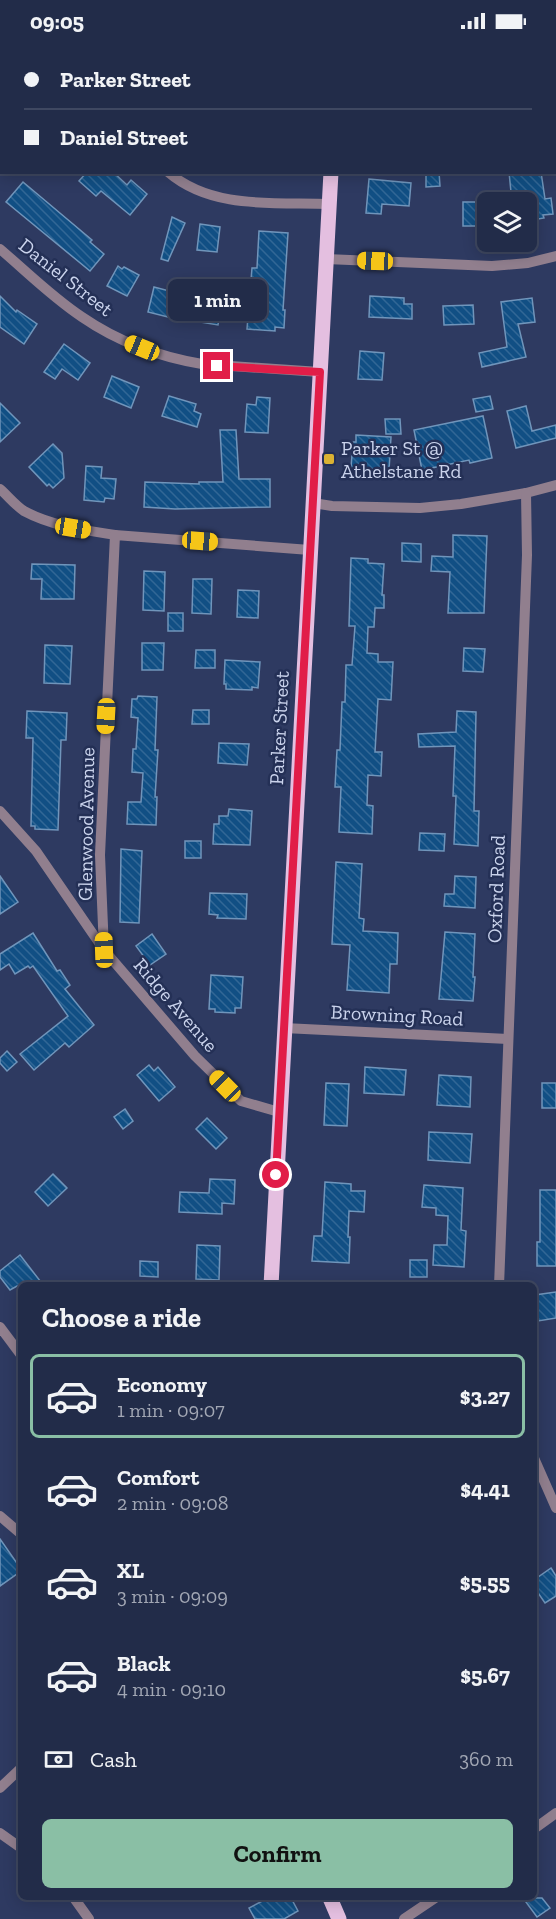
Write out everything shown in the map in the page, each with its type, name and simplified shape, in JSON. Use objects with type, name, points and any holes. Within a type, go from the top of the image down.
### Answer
[{"type":"main road","name":"Parker Street","points":[[271,1282],[331,174]]},
{"type":"main road","points":[[331,1900],[339,1919]]},
{"type":"street","points":[[171,174],[191,189],[220,199],[329,204]]},
{"type":"street","name":"Daniel Street","points":[[0,249],[80,316],[142,348],[202,364],[320,372]]},
{"type":"street","points":[[326,259],[492,266],[528,263],[556,256]]},
{"type":"street","points":[[313,503],[332,506],[420,508],[461,504],[526,493],[556,485]]},
{"type":"street","points":[[0,489],[23,510],[44,520],[73,528],[115,535],[310,550]]},
{"type":"street","name":"Oxford Road","points":[[499,1282],[527,555],[526,493]]},
{"type":"street","name":"Glenwood Avenue","points":[[104,950],[100,855],[115,535]]},
{"type":"street","name":"Ridge Avenue","points":[[0,811],[36,851],[104,950],[195,1056],[240,1101],[279,1112]]},
{"type":"street","name":"Browning Road","points":[[284,1028],[508,1039]]},
{"type":"street","points":[[0,1327],[18,1351]]},
{"type":"street","points":[[537,1465],[556,1508]]},
{"type":"street","points":[[0,1516],[18,1531]]},
{"type":"street","points":[[0,1788],[18,1771]]},
{"type":"street","points":[[537,1827],[556,1813]]},
{"type":"street","points":[[0,1833],[18,1846]]},
{"type":"street","points":[[75,1900],[89,1919]]},
{"type":"street","points":[[404,1919],[432,1900]]},
{"type":"building","points":[[85,174],[115,174],[127,185],[131,180],[147,194],[130,215],[101,191],[96,196],[79,181]]},
{"type":"building","points":[[426,174],[439,174],[440,186],[426,187]]},
{"type":"building","points":[[509,174],[541,174],[545,199],[551,198],[553,214],[543,215],[544,218],[537,219],[537,192],[511,192]]},
{"type":"building","points":[[369,179],[411,183],[409,206],[382,204],[381,214],[366,213]]},
{"type":"building","points":[[23,182],[92,240],[90,242],[104,254],[90,271],[6,202]]},
{"type":"building","points":[[463,202],[477,202],[477,226],[463,226]]},
{"type":"building","points":[[172,217],[185,223],[168,261],[161,259]]},
{"type":"building","points":[[200,224],[220,227],[217,252],[197,250]]},
{"type":"building","points":[[259,231],[288,233],[284,328],[275,327],[275,331],[247,329],[252,268],[257,268]]},
{"type":"building","points":[[118,266],[139,275],[127,296],[107,286]]},
{"type":"building","points":[[154,287],[177,293],[175,301],[221,309],[218,325],[148,312]]},
{"type":"building","points":[[0,296],[16,312],[17,310],[37,324],[24,344],[0,327]]},
{"type":"building","points":[[370,296],[404,298],[404,304],[412,304],[412,319],[369,317]]},
{"type":"building","points":[[532,298],[535,322],[518,324],[526,357],[482,367],[479,353],[507,347],[501,302]]},
{"type":"building","points":[[473,305],[474,324],[444,325],[443,306]]},
{"type":"building","points":[[64,344],[90,363],[78,380],[62,369],[55,379],[44,372]]},
{"type":"building","points":[[360,351],[384,353],[382,380],[358,379]]},
{"type":"building","points":[[112,376],[139,387],[131,408],[104,397]]},
{"type":"building","points":[[169,396],[196,404],[194,411],[201,414],[197,427],[162,416]]},
{"type":"building","points":[[490,396],[493,409],[476,412],[473,399]]},
{"type":"building","points":[[257,397],[270,398],[268,433],[245,432],[247,404],[256,405]]},
{"type":"building","points":[[0,403],[20,423],[0,442]]},
{"type":"building","points":[[526,406],[532,431],[556,425],[556,438],[516,448],[507,411]]},
{"type":"building","points":[[483,416],[492,458],[470,463],[469,460],[422,470],[414,430]]},
{"type":"building","points":[[385,419],[400,419],[401,434],[386,434]]},
{"type":"building","points":[[220,430],[236,430],[239,479],[270,479],[270,507],[175,509],[144,507],[145,482],[199,484],[199,482],[223,482]]},
{"type":"building","points":[[356,435],[391,437],[389,470],[351,468],[353,442],[356,442]]},
{"type":"building","points":[[53,444],[62,453],[64,478],[53,488],[49,484],[47,486],[29,467]]},
{"type":"building","points":[[86,466],[102,467],[101,478],[116,479],[114,499],[105,498],[104,502],[84,500]]},
{"type":"building","points":[[453,535],[487,536],[484,613],[448,613],[450,572],[431,571],[432,556],[453,557]]},
{"type":"building","points":[[402,543],[421,544],[421,562],[402,561]]},
{"type":"building","points":[[351,558],[368,559],[368,563],[384,564],[382,595],[384,595],[384,608],[375,608],[374,627],[368,627],[367,653],[378,654],[378,662],[393,662],[391,700],[378,699],[375,752],[382,752],[381,776],[368,775],[367,805],[373,806],[372,834],[339,832],[341,787],[335,787],[337,750],[340,750],[342,702],[345,702],[346,665],[352,665],[355,626],[349,626]]},
{"type":"building","points":[[32,564],[75,565],[74,599],[41,599],[42,579],[31,579]]},
{"type":"building","points":[[144,571],[165,572],[164,611],[143,610]]},
{"type":"building","points":[[193,579],[212,579],[211,614],[192,613]]},
{"type":"building","points":[[238,590],[259,591],[258,618],[237,617]]},
{"type":"building","points":[[168,613],[183,613],[183,631],[168,631]]},
{"type":"building","points":[[142,643],[164,643],[163,670],[142,670]]},
{"type":"building","points":[[45,645],[72,646],[70,684],[44,683]]},
{"type":"building","points":[[464,648],[485,649],[483,672],[463,671]]},
{"type":"building","points":[[196,650],[215,650],[215,668],[195,668]]},
{"type":"building","points":[[225,660],[260,662],[258,688],[252,687],[252,690],[226,689],[226,684],[224,684]]},
{"type":"building","points":[[138,696],[157,697],[156,825],[127,824],[128,802],[141,802],[143,773],[132,772],[138,718],[131,717],[132,699],[137,699]]},
{"type":"building","points":[[193,710],[209,710],[209,724],[192,724]]},
{"type":"building","points":[[27,711],[67,713],[66,740],[61,740],[58,830],[35,829],[35,826],[31,826],[33,738],[26,738]]},
{"type":"building","points":[[457,711],[476,712],[474,811],[479,811],[478,846],[454,844],[455,746],[419,747],[418,734],[456,732]]},
{"type":"building","points":[[219,743],[249,744],[247,765],[218,763]]},
{"type":"building","points":[[229,809],[252,811],[250,845],[213,844],[214,824],[219,824],[219,816],[228,816]]},
{"type":"building","points":[[420,833],[445,834],[444,851],[419,850]]},
{"type":"building","points":[[185,841],[201,841],[201,858],[185,858]]},
{"type":"building","points":[[121,849],[142,851],[139,923],[120,922]]},
{"type":"building","points":[[336,862],[362,864],[359,918],[364,919],[363,931],[398,933],[397,964],[390,964],[389,993],[347,990],[350,945],[332,944]]},
{"type":"building","points":[[0,876],[18,902],[0,914]]},
{"type":"building","points":[[455,876],[476,877],[475,908],[444,906],[445,894],[454,894]]},
{"type":"building","points":[[210,893],[247,894],[246,919],[217,918],[218,915],[209,914]]},
{"type":"building","points":[[445,932],[475,934],[473,1001],[439,999]]},
{"type":"building","points":[[33,933],[57,971],[60,970],[70,985],[65,989],[94,1025],[69,1047],[65,1043],[34,1070],[20,1054],[68,1016],[33,966],[30,968],[28,966],[15,974],[9,964],[0,970],[0,954]]},
{"type":"building","points":[[152,934],[166,954],[150,965],[136,946]]},
{"type":"building","points":[[211,975],[243,977],[241,1008],[235,1008],[235,1013],[215,1012],[215,1009],[209,1009]]},
{"type":"building","points":[[7,1051],[17,1062],[7,1071],[0,1063],[0,1058]]},
{"type":"building","points":[[149,1065],[154,1071],[158,1067],[175,1087],[159,1101],[137,1075]]},
{"type":"building","points":[[365,1067],[406,1070],[404,1095],[364,1093]]},
{"type":"building","points":[[439,1075],[471,1077],[470,1107],[437,1105]]},
{"type":"building","points":[[326,1083],[349,1084],[347,1126],[324,1125]]},
{"type":"building","points":[[542,1083],[556,1083],[556,1108],[542,1108]]},
{"type":"building","points":[[125,1109],[133,1121],[123,1129],[114,1117]]},
{"type":"building","points":[[207,1118],[227,1138],[216,1149],[196,1129]]},
{"type":"building","points":[[429,1132],[472,1134],[470,1163],[428,1160]]},
{"type":"building","points":[[53,1174],[67,1188],[48,1206],[35,1192]]},
{"type":"building","points":[[210,1179],[235,1180],[234,1204],[222,1203],[222,1214],[179,1212],[180,1192],[209,1193]]},
{"type":"building","points":[[325,1182],[351,1184],[351,1191],[365,1191],[364,1212],[349,1211],[349,1263],[312,1261],[314,1236],[322,1236]]},
{"type":"building","points":[[424,1185],[463,1188],[461,1230],[466,1231],[464,1267],[433,1265],[434,1245],[447,1245],[448,1216],[436,1215],[436,1208],[422,1207]]},
{"type":"building","points":[[540,1190],[556,1190],[556,1266],[537,1266],[537,1242],[540,1242]]},
{"type":"building","points":[[197,1245],[220,1246],[219,1280],[196,1279]]},
{"type":"building","points":[[20,1255],[41,1282],[18,1282],[18,1286],[10,1290],[0,1277],[0,1271]]},
{"type":"building","points":[[410,1260],[427,1260],[427,1277],[410,1277]]},
{"type":"building","points":[[140,1261],[158,1262],[158,1277],[140,1276]]},
{"type":"building","points":[[556,1292],[556,1318],[538,1321],[537,1295]]},
{"type":"building","points":[[0,1539],[18,1565],[18,1573],[0,1586]]},
{"type":"building","points":[[551,1568],[556,1576],[556,1596],[545,1603],[537,1591],[537,1578]]},
{"type":"building","points":[[542,1898],[550,1908],[537,1917],[524,1900]]},
{"type":"building","points":[[264,1900],[292,1900],[298,1911],[284,1919],[255,1919],[249,1908]]},
{"type":"place","name":"Parker St @ Athelstane Rd","points":[[329,459]]},
{"type":"route","points":[[217,366],[320,372],[276,1175]]}]
